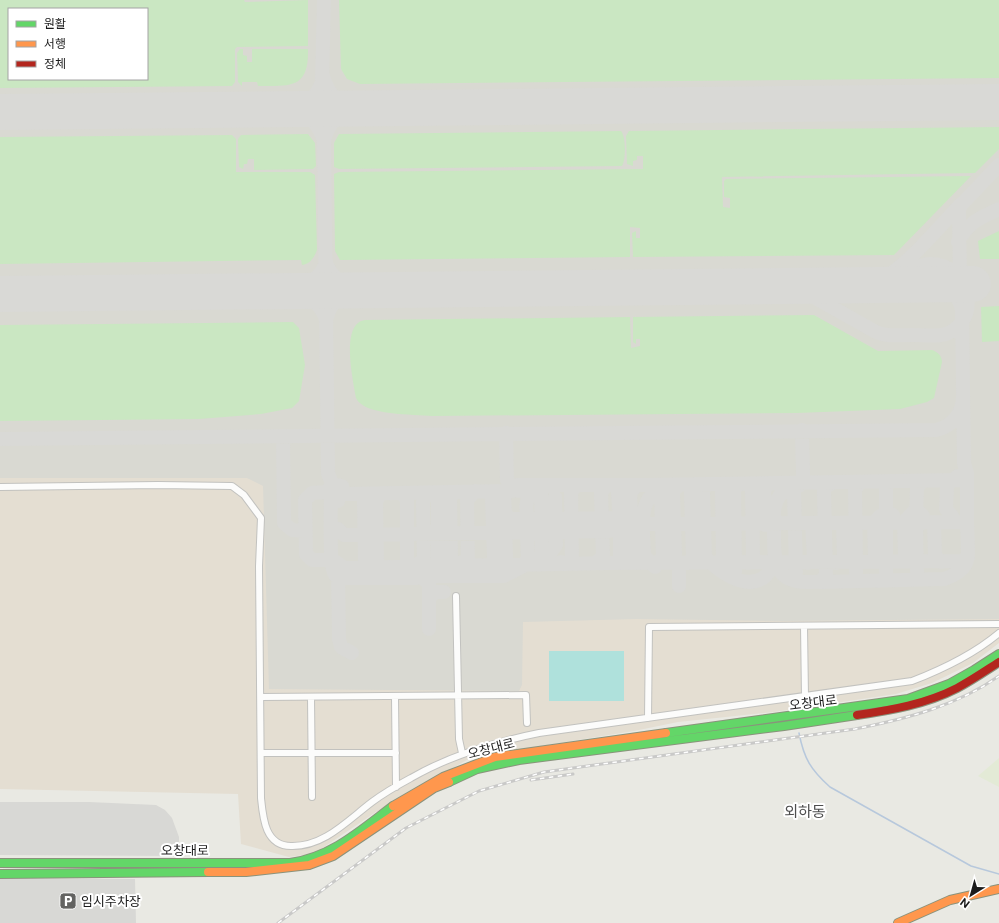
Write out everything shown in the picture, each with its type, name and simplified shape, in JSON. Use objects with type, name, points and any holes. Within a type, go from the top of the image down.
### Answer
[{"type":"main road","name":"오창대로","points":[[808,719],[916,698],[966,676],[999,654]]},
{"type":"main road","name":"오창대로","points":[[0,863],[282,863],[302,861],[330,852],[395,805],[430,782],[447,774],[495,757],[808,719],[917,703],[957,688],[999,662]]},
{"type":"main road","name":"오창대로","points":[[0,874],[242,872],[295,868],[317,863],[333,856],[434,788],[477,769],[497,764],[562,754],[784,722]]},
{"type":"main road","points":[[898,923],[950,900],[999,889]]},
{"type":"street","points":[[0,487],[158,485],[232,486],[244,494],[261,518],[259,566],[261,798],[266,831],[276,842],[290,847],[305,846],[321,840],[373,801],[411,777],[462,753],[514,738],[912,681],[950,664],[977,649],[999,632]]},
{"type":"street","points":[[456,596],[459,739],[462,753]]},
{"type":"street","points":[[648,718],[649,627],[999,624]]},
{"type":"street","points":[[804,626],[805,697]]},
{"type":"street","points":[[261,697],[526,695],[527,723]]},
{"type":"street","points":[[311,697],[312,797]]},
{"type":"street","points":[[395,697],[396,787]]},
{"type":"street","points":[[261,753],[396,753]]},
{"type":"shaded area","points":[[0,0],[999,0],[999,643],[973,663],[932,683],[896,694],[774,712],[678,722],[634,731],[472,757],[376,812],[321,849],[304,855],[289,857],[241,844],[238,794],[0,789]]},
{"type":"shaded area","points":[[0,0],[999,0],[999,619],[784,621],[637,619],[523,622],[522,685],[519,691],[269,689],[263,486],[247,478],[0,478]]},
{"type":"shaded area","points":[[549,651],[624,651],[624,701],[549,701]]},
{"type":"shaded area","points":[[0,802],[89,802],[156,805],[165,810],[172,818],[179,837],[179,853],[177,856],[0,855]]},
{"type":"shaded area","name":"임시주차장","points":[[0,878],[135,879],[136,923],[0,923]]},
{"type":"green space","points":[[0,0],[244,0],[245,2],[308,0],[308,46],[237,47],[235,49],[235,82],[232,86],[0,88]]},
{"type":"green space","points":[[339,0],[999,0],[999,78],[360,84],[347,79],[341,69]]},
{"type":"green space","points":[[240,49],[243,49],[243,55],[247,56],[247,62],[252,62],[252,49],[308,49],[305,72],[301,78],[289,85],[258,86],[257,82],[242,82],[242,86],[238,82],[237,53]]},
{"type":"green space","points":[[999,127],[999,149],[975,173],[722,177],[723,207],[730,208],[730,198],[724,197],[724,181],[726,179],[971,176],[894,255],[633,257],[632,233],[636,231],[636,238],[640,238],[640,228],[630,227],[630,257],[340,260],[335,251],[334,174],[339,172],[643,169],[643,156],[637,156],[637,160],[633,161],[633,166],[627,164],[626,136],[629,131]]},
{"type":"green space","points":[[621,131],[624,138],[625,148],[622,166],[339,169],[334,167],[334,143],[339,134]]},
{"type":"green space","points":[[308,134],[315,143],[316,166],[313,169],[254,170],[254,159],[248,159],[247,164],[244,164],[243,169],[239,167],[238,139],[241,135]]},
{"type":"green space","points":[[232,135],[236,139],[236,172],[310,172],[315,175],[317,250],[309,262],[302,265],[301,260],[0,264],[0,137]]},
{"type":"green space","points":[[999,231],[999,259],[980,259],[978,241]]},
{"type":"green space","points":[[999,306],[999,341],[982,342],[981,307]]},
{"type":"green space","points":[[814,315],[878,351],[932,350],[939,354],[942,362],[934,398],[927,402],[900,409],[797,413],[432,416],[390,413],[369,408],[361,404],[356,398],[351,367],[350,342],[353,331],[357,324],[365,320],[630,317],[631,348],[640,346],[640,339],[636,339],[636,344],[633,342],[633,317]]},
{"type":"green space","points":[[293,322],[299,328],[305,365],[299,401],[292,408],[261,414],[199,419],[0,421],[0,325]]},
{"type":"green space","points":[[999,758],[999,787],[978,776]]},
{"type":"waterway","points":[[799,733],[803,750],[809,763],[830,787],[971,866],[999,874]]},
{"type":"taxiway","points":[[293,109],[307,103],[322,82],[324,0]]},
{"type":"taxiway","points":[[323,76],[325,83],[336,98],[346,105],[359,108]]},
{"type":"taxiway","points":[[342,486],[332,484],[328,473],[324,142],[328,128],[337,118],[355,109],[362,108]]},
{"type":"taxiway","points":[[293,109],[304,114],[313,121],[320,131],[324,142]]},
{"type":"taxiway","points":[[960,282],[959,209],[999,165]]},
{"type":"taxiway","points":[[871,285],[883,279],[907,261],[961,204]]},
{"type":"taxiway","points":[[958,242],[970,225],[980,218],[999,209]]},
{"type":"taxiway","points":[[287,291],[311,281],[321,273],[326,261]]},
{"type":"taxiway","points":[[326,263],[331,273],[335,277],[357,290]]},
{"type":"taxiway","points":[[794,286],[876,332],[885,335],[942,335],[958,327],[965,317],[967,306],[966,294],[962,282],[954,273],[943,266],[930,264],[923,265],[898,281],[887,285]]},
{"type":"taxiway","points":[[624,485],[618,492],[620,524],[963,522],[967,517],[967,473],[964,463],[962,310],[959,300],[953,292],[946,287],[936,284]]},
{"type":"taxiway","points":[[327,317],[331,307],[338,299],[347,293],[357,290]]},
{"type":"taxiway","points":[[287,291],[300,293],[311,299],[320,308],[326,320]]},
{"type":"taxiway","points":[[0,439],[936,430],[942,428],[956,418],[963,402],[963,396]]},
{"type":"taxiway","points":[[802,430],[803,475]]},
{"type":"taxiway","points":[[506,433],[507,480],[510,485],[519,491]]},
{"type":"taxiway","points":[[283,436],[284,523],[292,530],[305,531]]},
{"type":"taxiway","points":[[332,485],[336,491],[344,494],[512,491],[518,485],[647,485],[960,480],[963,479],[967,473]]},
{"type":"taxiway","points":[[952,516],[946,509],[947,487],[949,483],[958,476]]},
{"type":"taxiway","points":[[891,481],[886,487],[886,511],[893,515]]},
{"type":"taxiway","points":[[916,518],[917,488],[922,481]]},
{"type":"taxiway","points":[[799,486],[782,493],[777,499],[774,517],[774,551],[778,567],[782,574],[797,581],[817,582],[823,579],[826,574],[824,490],[828,485],[835,482]]},
{"type":"taxiway","points":[[856,572],[855,489],[860,483],[863,482]]},
{"type":"taxiway","points":[[765,525],[764,489],[770,483]]},
{"type":"taxiway","points":[[688,563],[693,557],[691,493],[696,484]]},
{"type":"taxiway","points":[[707,484],[703,491],[705,557],[724,573],[748,582],[756,581],[768,574],[774,557]]},
{"type":"taxiway","points":[[718,563],[723,557],[722,492],[726,484]]},
{"type":"taxiway","points":[[735,572],[734,489],[739,484]]},
{"type":"taxiway","points":[[539,563],[542,558],[541,491],[547,485]]},
{"type":"taxiway","points":[[561,562],[565,564],[572,560],[571,491],[577,485]]},
{"type":"taxiway","points":[[595,563],[603,557],[601,492],[607,485]]},
{"type":"taxiway","points":[[626,518],[620,524],[620,556],[628,563],[633,557],[630,493],[637,485]]},
{"type":"taxiway","points":[[657,563],[663,557],[661,493],[667,485]]},
{"type":"taxiway","points":[[675,554],[673,491],[679,485]]},
{"type":"taxiway","points":[[338,501],[331,486],[327,492],[312,493],[305,500],[306,554],[312,560],[333,560],[344,568],[608,563],[962,561],[965,560],[968,554],[967,517]]},
{"type":"taxiway","points":[[655,567],[644,556],[644,514],[646,504],[651,496],[659,491],[670,489]]},
{"type":"taxiway","points":[[748,563],[753,558],[752,490]]},
{"type":"taxiway","points":[[331,491],[331,558],[332,567],[337,577],[416,578],[421,576],[428,583],[430,579],[433,576],[438,569],[438,540],[432,533],[438,528],[438,499],[433,493],[428,494],[423,501],[424,567],[426,574],[433,576],[504,576],[551,552],[556,545],[555,497]]},
{"type":"taxiway","points":[[472,574],[468,569],[467,500],[475,491]]},
{"type":"taxiway","points":[[505,514],[506,558],[500,565],[494,558],[492,498],[498,491],[504,496],[505,514],[511,519],[628,518]]},
{"type":"taxiway","points":[[523,565],[528,559],[527,538],[534,532],[528,527],[526,508],[528,498],[533,491]]},
{"type":"taxiway","points":[[455,492],[450,497],[451,559],[456,566],[462,562]]},
{"type":"taxiway","points":[[367,564],[371,568],[377,561],[376,502],[379,496],[383,493]]},
{"type":"taxiway","points":[[401,493],[407,499],[407,561],[414,568],[419,563]]},
{"type":"taxiway","points":[[794,493],[796,572]]},
{"type":"taxiway","points":[[364,501],[365,560]]},
{"type":"taxiway","points":[[912,562],[905,556],[904,522],[916,509],[923,516]]},
{"type":"taxiway","points":[[886,511],[886,572]]},
{"type":"taxiway","points":[[880,516],[874,523],[875,558],[882,562]]},
{"type":"taxiway","points":[[917,571],[916,528],[921,523],[925,522]]},
{"type":"taxiway","points":[[934,522],[935,556],[941,562]]},
{"type":"taxiway","points":[[836,563],[840,562],[844,558],[843,523]]},
{"type":"taxiway","points":[[808,563],[814,557],[812,524]]},
{"type":"taxiway","points":[[338,529],[344,535],[610,531]]},
{"type":"taxiway","points":[[820,582],[944,579],[953,575],[964,567],[968,554]]},
{"type":"taxiway","points":[[338,569],[339,639],[341,647],[352,653]]},
{"type":"taxiway","points":[[679,571],[679,586]]},
{"type":"taxiway","points":[[429,573],[429,629]]},
{"type":"taxiway","points":[[429,598],[435,592],[444,592]]},
{"type":"runway","points":[[0,112],[999,102]]},
{"type":"runway","points":[[0,294],[973,284]]},
{"type":"railway","points":[[278,923],[406,828],[479,791],[544,772],[855,729],[893,721],[930,710],[966,696],[999,676]]},
{"type":"railway","points":[[531,780],[573,774]]},
{"type":"traffic: fast","points":[[666,733],[908,699],[949,684],[999,654]]},
{"type":"traffic: fast","points":[[449,782],[477,769],[519,760],[784,726],[857,715]]},
{"type":"traffic: fast","points":[[0,863],[290,863],[305,860],[333,849],[393,806]]},
{"type":"traffic: fast","points":[[0,874],[208,872]]},
{"type":"traffic: slow","points":[[393,806],[443,777],[495,757],[666,733]]},
{"type":"traffic: slow","points":[[208,872],[246,872],[309,865],[333,856],[434,788],[449,782]]},
{"type":"traffic: slow","points":[[898,923],[950,900],[999,889]]},
{"type":"traffic: jam","points":[[857,715],[921,702],[945,694],[963,685],[999,662]]},
{"type":"place","name":"임시주차장","points":[[68,901]]},
{"type":"district","name":"외하동","points":[[805,812]]}]
